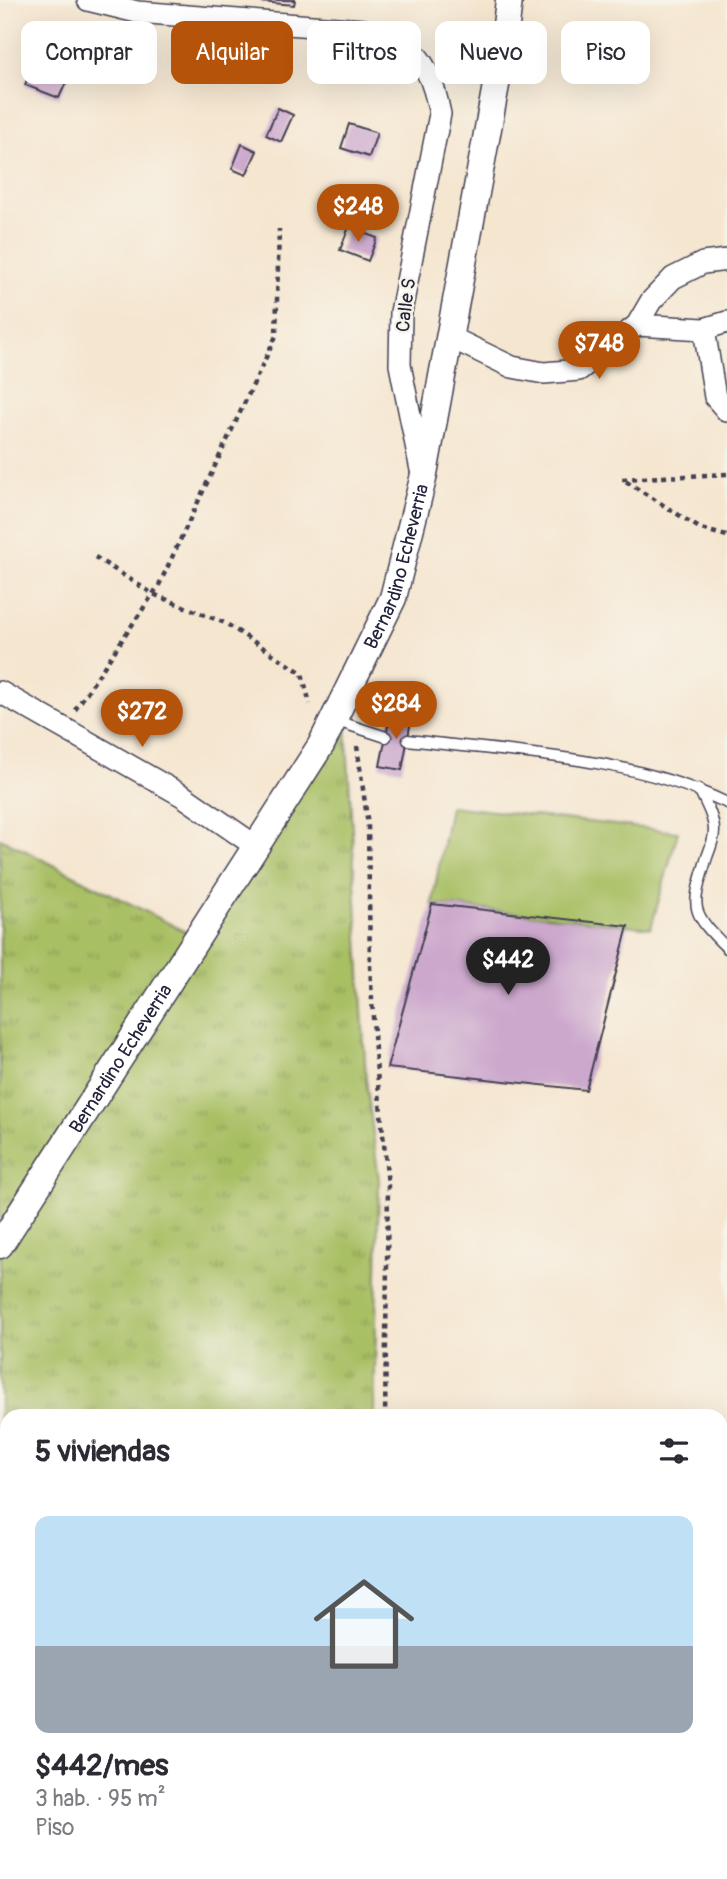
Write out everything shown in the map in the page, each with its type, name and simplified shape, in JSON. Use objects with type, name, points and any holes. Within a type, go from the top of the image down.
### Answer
[{"type":"street","name":"Calle S","points":[[88,0],[363,30],[395,38],[419,57],[434,84],[440,114],[401,312],[400,365],[423,479]]},
{"type":"street","name":"Bernardino Echeverria","points":[[0,1245],[321,746],[344,724],[393,598],[423,479],[504,42],[509,0]]},
{"type":"street","points":[[450,337],[512,368],[544,373],[579,370],[637,325],[651,301],[673,278],[703,263],[727,260]]},
{"type":"street","points":[[637,325],[704,329],[727,322]]},
{"type":"street","points":[[704,329],[715,397],[727,411]]},
{"type":"street","points":[[0,692],[183,796],[257,848]]},
{"type":"lane","points":[[344,724],[386,737]]},
{"type":"lane","points":[[408,740],[614,765],[699,789],[727,803]]},
{"type":"lane","points":[[699,789],[714,828],[714,836],[695,905],[698,917],[727,948]]},
{"type":"path","points":[[62,728],[153,594],[276,336],[279,229]]},
{"type":"path","points":[[727,474],[622,479],[701,529],[727,536]]},
{"type":"path","points":[[95,557],[153,594],[225,623],[302,673],[321,746]]},
{"type":"path","points":[[344,724],[368,825],[370,966],[388,1185],[385,1409]]},
{"type":"green space","points":[[345,705],[366,1079],[379,1180],[374,1409],[0,1409],[0,838],[196,937]]},
{"type":"green space","points":[[450,806],[678,832],[651,928],[432,904]]},
{"type":"building","points":[[261,0],[295,0],[294,5]]},
{"type":"building","points":[[25,84],[65,84],[59,98]]},
{"type":"building","points":[[278,108],[293,115],[281,142],[266,135]]},
{"type":"building","points":[[349,124],[377,133],[369,157],[341,148]]},
{"type":"building","points":[[242,144],[257,151],[246,175],[232,169]]},
{"type":"building","points":[[349,227],[377,238],[368,261],[340,250]]},
{"type":"building","points":[[391,711],[412,715],[402,770],[380,766]]},
{"type":"building","points":[[432,904],[628,926],[586,1090],[387,1068]]}]
